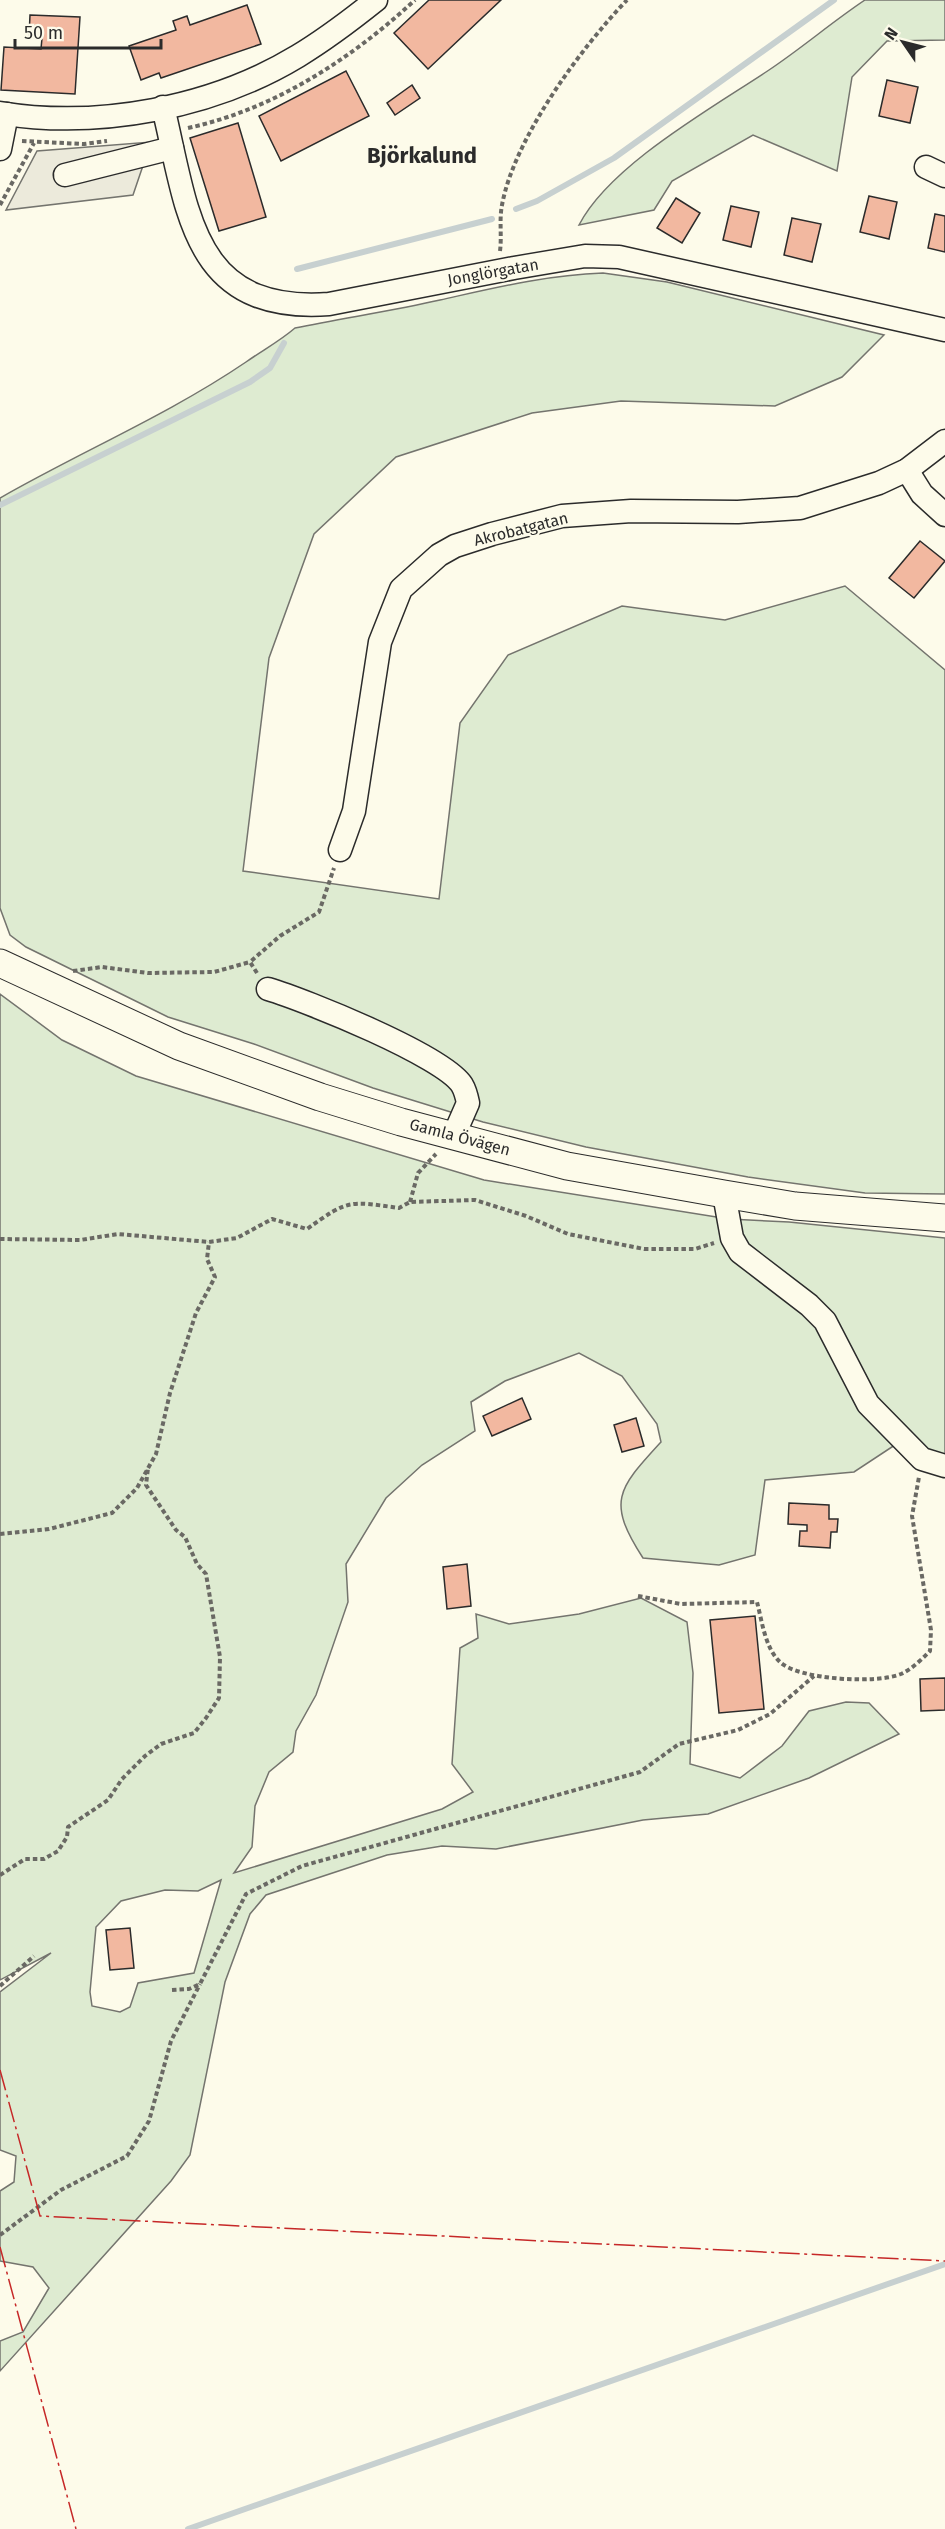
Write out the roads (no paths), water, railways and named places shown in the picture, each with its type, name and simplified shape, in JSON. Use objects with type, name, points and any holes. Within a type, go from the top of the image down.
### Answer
[{"type":"main road","name":"Gamla Övägen","points":[[0,963],[179,1046],[320,1097],[567,1166],[795,1206],[945,1218]]},
{"type":"street","points":[[0,149],[3,114],[24,117],[85,117],[163,107],[217,93],[259,76],[298,56],[376,0]]},
{"type":"street","name":"Jonglörgatan","points":[[163,107],[191,225],[208,258],[239,288],[268,299],[307,306],[329,304],[585,256],[619,257],[945,330]]},
{"type":"street","points":[[64,175],[172,148]]},
{"type":"street","name":"Akrobatgatan","points":[[340,850],[354,811],[380,642],[401,590],[439,555],[455,546],[492,534],[562,516],[631,511],[738,512],[800,508],[879,483],[907,470],[945,441]]},
{"type":"street","points":[[907,470],[921,494],[945,515]]},
{"type":"street","points":[[268,989],[384,1036],[446,1071],[462,1085],[468,1103],[454,1135]]},
{"type":"street","points":[[724,1194],[732,1238],[740,1252],[809,1305],[825,1321],[868,1404],[922,1459],[945,1466]]},
{"type":"waterway","points":[[516,209],[537,201],[614,158],[834,0]]},
{"type":"waterway","points":[[297,269],[492,219]]},
{"type":"waterway","points":[[0,505],[250,382],[270,368],[284,343]]},
{"type":"waterway","points":[[188,2529],[945,2264]]},
{"type":"district","name":"Björkalund","points":[[422,155]]}]
